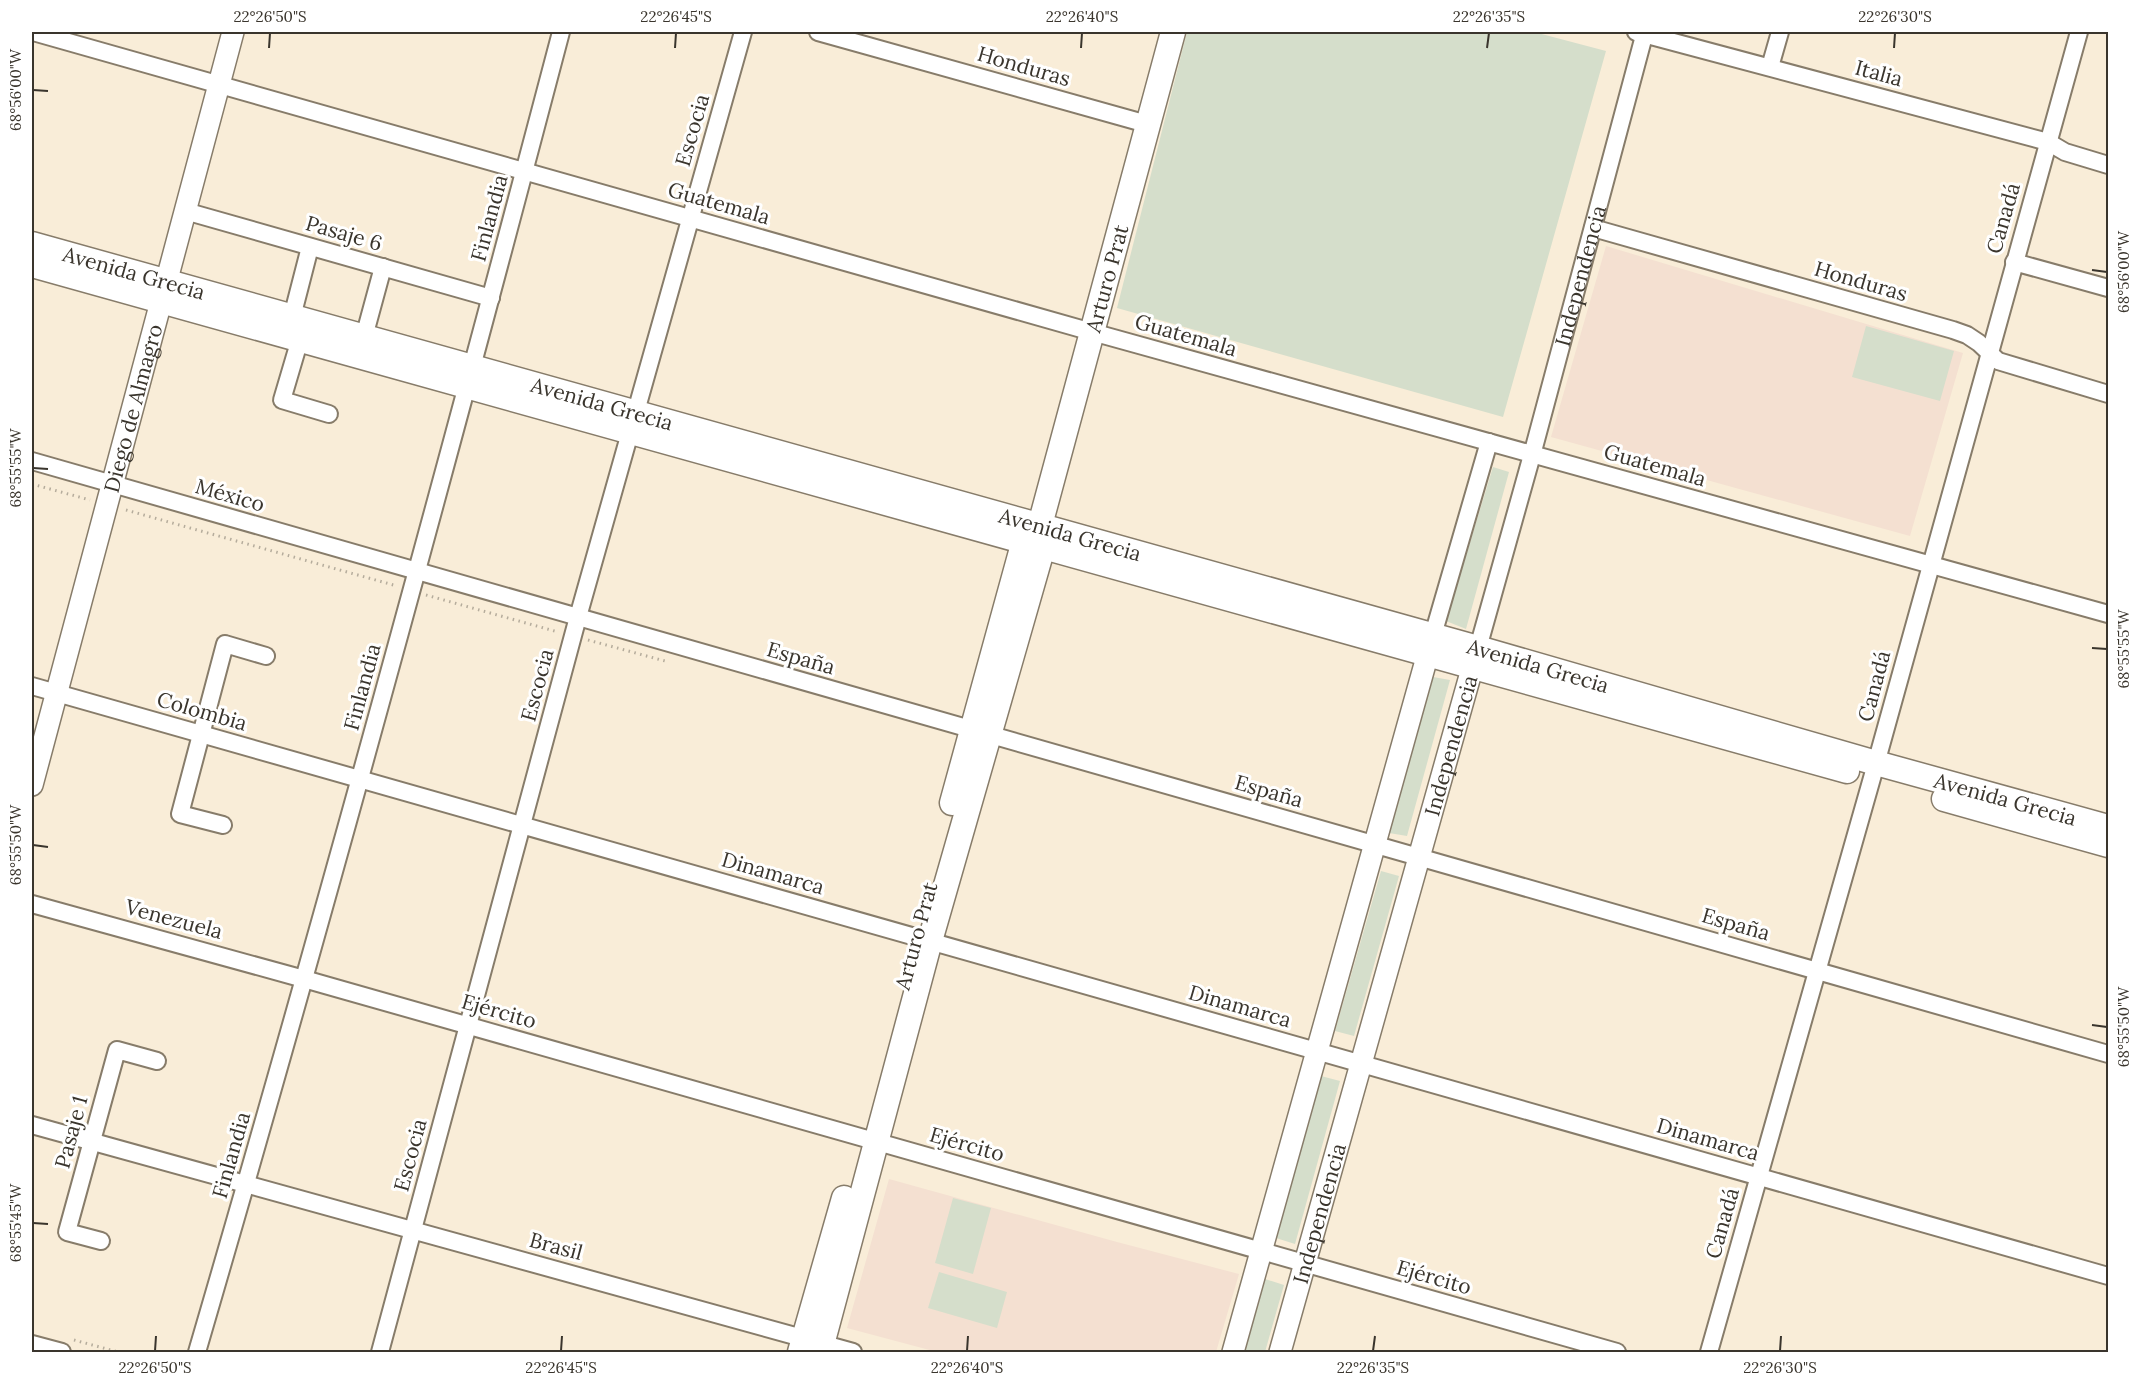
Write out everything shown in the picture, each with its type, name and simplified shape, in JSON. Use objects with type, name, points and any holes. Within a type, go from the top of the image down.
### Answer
[{"type":"main road","name":"Arturo Prat","points":[[812,1347],[980,732],[1036,538],[1173,32]]},
{"type":"main road","name":"Avenida Grecia","points":[[32,244],[300,339],[470,377],[1036,538],[1431,645],[1874,770],[2109,845]]},
{"type":"main road","name":"Avenida Grecia","points":[[32,265],[292,317],[364,338],[470,377]]},
{"type":"main road","name":"Avenida Grecia","points":[[1874,770],[2109,827]]},
{"type":"street","name":"Guatemala","points":[[33,32],[1092,332],[2109,614]]},
{"type":"street","name":"Diego de Almagro","points":[[32,785],[233,32]]},
{"type":"street","name":"Finlandia","points":[[197,1353],[360,779],[561,32]]},
{"type":"street","name":"Escocia","points":[[380,1353],[578,617],[743,32]]},
{"type":"street","name":"Honduras","points":[[818,32],[1147,123]]},
{"type":"street","name":"Italia","points":[[1641,32],[2048,142],[2065,152],[2109,165]]},
{"type":"street","name":"Independencia","points":[[1280,1353],[1532,455],[1593,228],[1641,32]]},
{"type":"street","points":[[1770,67],[1780,32]]},
{"type":"street","name":"Canadá","points":[[1709,1353],[2079,32]]},
{"type":"street","name":"Pasaje 6","points":[[185,211],[491,298]]},
{"type":"street","name":"Honduras","points":[[1593,228],[1953,330],[1967,335],[1979,343],[1990,355],[2010,365],[2109,394]]},
{"type":"street","points":[[292,317],[310,247]]},
{"type":"street","points":[[2014,262],[2109,288]]},
{"type":"street","points":[[364,338],[383,267]]},
{"type":"street","points":[[300,339],[282,400],[329,414]]},
{"type":"street","points":[[1233,1353],[1489,442]]},
{"type":"street","name":"México","points":[[32,461],[417,572]]},
{"type":"street","name":"España","points":[[417,572],[2109,1054]]},
{"type":"street","points":[[223,825],[180,814],[225,644],[266,656]]},
{"type":"street","name":"Colombia","points":[[32,686],[360,779]]},
{"type":"street","name":"Dinamarca","points":[[360,779],[2109,1276]]},
{"type":"street","name":"Venezuela","points":[[32,904],[304,979]]},
{"type":"street","name":"Ejército","points":[[304,979],[1617,1353]]},
{"type":"street","name":"Pasaje 1","points":[[102,1240],[67,1232],[117,1050],[157,1061]]},
{"type":"street","name":"Brasil","points":[[32,1125],[413,1230],[812,1347],[853,1353]]},
{"type":"street","points":[[32,1344],[62,1353]]},
{"type":"shaded area","points":[[1606,246],[1963,353],[1910,536],[1551,437]]},
{"type":"shaded area","points":[[889,1179],[1239,1274],[1216,1352],[937,1352],[847,1328]]},
{"type":"green space","points":[[1187,32],[1534,32],[1606,51],[1503,417],[1117,308]]},
{"type":"green space","points":[[1866,326],[1954,351],[1940,401],[1852,377]]},
{"type":"green space","points":[[1493,467],[1509,472],[1466,629],[1446,621]]},
{"type":"green space","points":[[1433,677],[1450,680],[1407,836],[1389,833]]},
{"type":"green space","points":[[1381,871],[1399,876],[1354,1036],[1335,1031]]},
{"type":"green space","points":[[1321,1076],[1340,1081],[1295,1244],[1276,1238]]},
{"type":"green space","points":[[953,1198],[991,1208],[973,1274],[935,1263]]},
{"type":"green space","points":[[939,1272],[1007,1292],[997,1328],[928,1308]]},
{"type":"green space","points":[[1265,1279],[1284,1285],[1265,1352],[1244,1352]]}]
